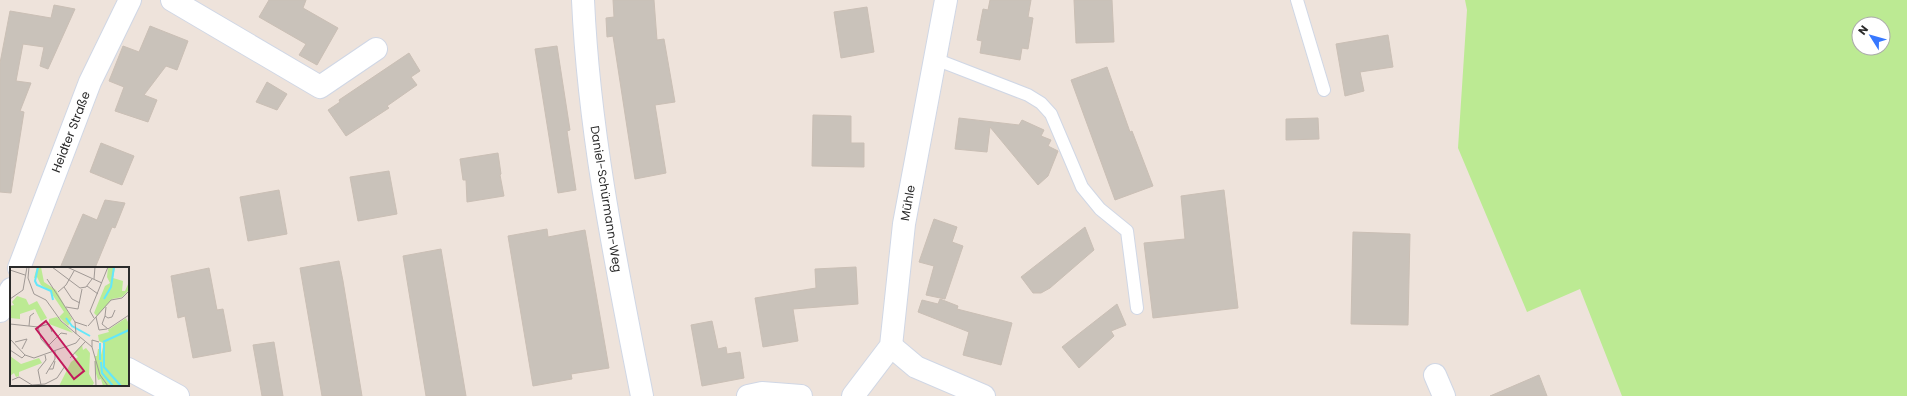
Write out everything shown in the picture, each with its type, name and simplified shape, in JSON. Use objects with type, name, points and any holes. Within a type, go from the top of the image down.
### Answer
[{"type":"street","name":"Heidter Straße","points":[[19,267],[90,82],[130,0]]},
{"type":"street","points":[[172,0],[320,87],[376,49]]},
{"type":"street","name":"Daniel-Schürmann-Weg","points":[[582,0],[585,61],[604,201],[642,396]]},
{"type":"street","name":"Mühle","points":[[891,346],[904,224],[946,0]]},
{"type":"street","points":[[853,396],[891,346],[916,367],[984,396]]},
{"type":"street","points":[[129,370],[178,396]]},
{"type":"street","points":[[1435,375],[1444,396]]},
{"type":"street","points":[[748,396],[762,394],[800,396]]},
{"type":"lane","points":[[1297,0],[1324,90]]},
{"type":"lane","points":[[935,59],[1028,95],[1041,103],[1052,114],[1082,187],[1100,209],[1127,231],[1138,308]]},
{"type":"green space","points":[[1465,0],[1907,0],[1907,396],[1622,396],[1580,289],[1527,312],[1458,148],[1467,10]]},
{"type":"building","points":[[269,0],[306,0],[303,8],[338,28],[317,65],[299,55],[306,44],[259,17]]},
{"type":"building","points":[[613,0],[654,0],[657,40],[664,39],[675,102],[655,105],[666,173],[635,179],[613,36],[607,37],[606,18],[614,17]]},
{"type":"building","points":[[990,0],[1031,0],[1028,17],[1033,18],[1028,49],[1022,48],[1020,60],[980,53],[982,41],[977,40],[983,9],[988,10]]},
{"type":"building","points":[[1074,0],[1112,0],[1114,42],[1076,43]]},
{"type":"building","points":[[54,5],[75,9],[48,69],[40,66],[44,47],[23,44],[16,81],[31,83],[20,111],[24,112],[11,193],[0,192],[0,63],[10,11],[51,18]]},
{"type":"building","points":[[867,7],[874,52],[841,58],[834,12]]},
{"type":"building","points":[[150,26],[188,41],[177,70],[166,66],[144,95],[157,100],[148,122],[115,111],[124,87],[109,81],[123,46],[139,52]]},
{"type":"building","points":[[1388,35],[1393,67],[1360,72],[1364,91],[1345,96],[1336,44]]},
{"type":"building","points":[[557,46],[570,130],[567,131],[576,190],[558,193],[535,49]]},
{"type":"building","points":[[409,53],[420,71],[411,77],[417,85],[387,106],[389,108],[346,136],[328,110],[340,102],[339,100]]},
{"type":"building","points":[[1107,67],[1130,132],[1132,131],[1153,186],[1115,200],[1071,80]]},
{"type":"building","points":[[267,82],[287,94],[277,110],[256,102]]},
{"type":"building","points":[[813,115],[851,116],[851,143],[864,143],[864,167],[812,166]]},
{"type":"building","points":[[959,118],[1019,125],[1022,120],[1044,130],[1041,136],[1051,140],[1048,146],[1058,151],[1048,176],[1038,185],[990,127],[987,152],[955,149]]},
{"type":"building","points":[[1318,118],[1319,139],[1286,140],[1286,119]]},
{"type":"building","points":[[101,143],[134,156],[122,185],[90,172]]},
{"type":"building","points":[[498,153],[504,196],[467,202],[466,180],[463,180],[460,159]]},
{"type":"building","points":[[389,171],[397,214],[358,221],[350,177]]},
{"type":"building","points":[[279,190],[287,234],[248,241],[240,197]]},
{"type":"building","points":[[1224,190],[1238,308],[1153,318],[1144,243],[1185,239],[1181,196]]},
{"type":"building","points":[[105,200],[125,203],[115,228],[112,227],[95,267],[60,267],[83,214],[97,220]]},
{"type":"building","points":[[934,219],[957,227],[952,242],[963,246],[945,299],[926,295],[934,266],[919,262]]},
{"type":"building","points":[[1085,227],[1094,250],[1050,288],[1041,293],[1033,293],[1021,277]]},
{"type":"building","points":[[547,229],[548,237],[585,230],[609,368],[571,374],[572,379],[533,386],[508,236]]},
{"type":"building","points":[[1353,232],[1410,234],[1408,325],[1351,324]]},
{"type":"building","points":[[441,249],[466,396],[426,396],[403,256]]},
{"type":"building","points":[[339,261],[362,396],[322,396],[300,268]]},
{"type":"building","points":[[856,267],[858,304],[793,309],[798,341],[763,347],[755,298],[816,288],[815,269]]},
{"type":"building","points":[[209,268],[217,310],[223,309],[231,351],[193,358],[185,316],[178,318],[171,276]]},
{"type":"building","points":[[940,299],[958,306],[957,309],[1012,323],[1001,365],[963,355],[969,332],[918,312],[922,300],[938,304]]},
{"type":"building","points":[[1117,304],[1126,325],[1111,331],[1114,336],[1079,368],[1062,347]]},
{"type":"building","points":[[712,321],[718,349],[726,347],[727,354],[740,352],[744,378],[702,386],[691,325]]},
{"type":"building","points":[[274,342],[283,396],[262,396],[253,345]]},
{"type":"building","points":[[1539,375],[1547,396],[1490,396]]}]
